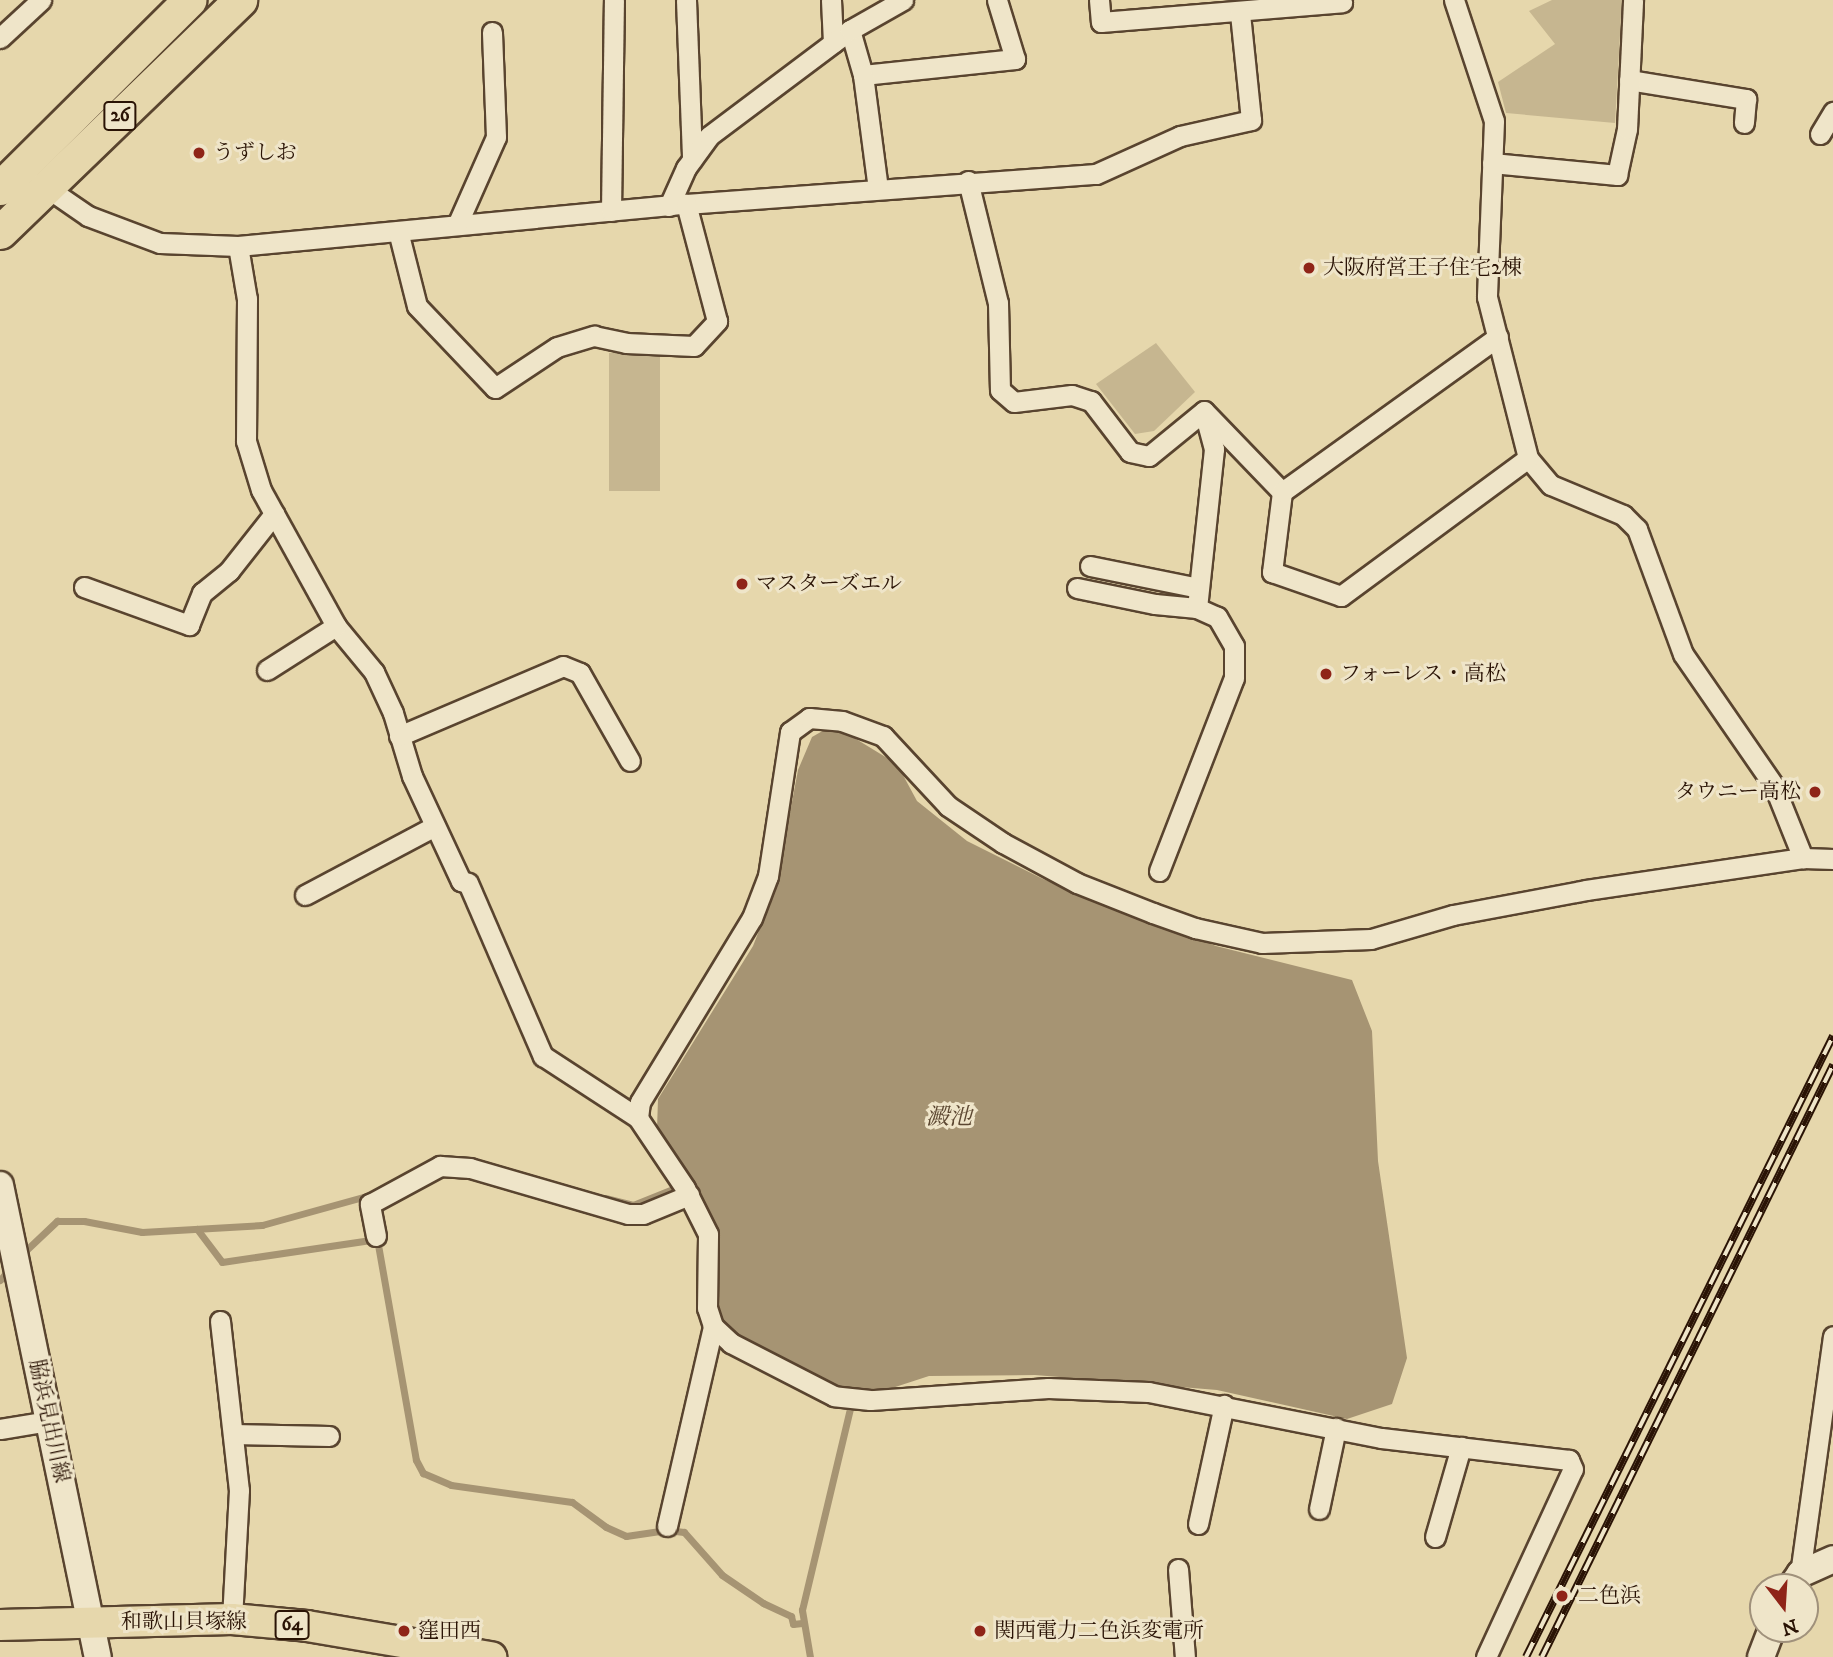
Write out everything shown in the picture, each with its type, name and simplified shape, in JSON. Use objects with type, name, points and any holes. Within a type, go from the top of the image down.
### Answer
[{"type":"highway","name":"26","points":[[4,178],[189,0]]},
{"type":"highway","name":"26","points":[[0,232],[240,0]]},
{"type":"main road","name":"和歌山貝塚線","points":[[0,1625],[232,1619],[307,1626],[491,1657]]},
{"type":"street","points":[[0,38],[41,0]]},
{"type":"street","points":[[611,211],[614,0]]},
{"type":"street","points":[[398,231],[417,306],[495,388],[557,347],[594,336],[626,343],[694,346],[717,321],[678,205],[692,159],[686,0]]},
{"type":"street","points":[[831,0],[833,43]]},
{"type":"street","points":[[692,159],[709,136],[850,30],[903,0]]},
{"type":"street","points":[[863,75],[1015,59],[997,0]]},
{"type":"street","points":[[1098,0],[1101,22],[1240,13],[1342,2]]},
{"type":"street","points":[[1454,0],[1494,121],[1487,297],[1528,457],[1551,485],[1623,515],[1637,529],[1683,654],[1774,786],[1803,858]]},
{"type":"street","points":[[1492,163],[1617,175],[1627,129],[1633,0]]},
{"type":"street","points":[[4,178],[48,185],[88,216],[160,243],[238,246],[678,205],[968,181],[1096,174],[1180,136],[1251,120],[1240,13]]},
{"type":"street","points":[[850,30],[863,75],[878,189]]},
{"type":"street","points":[[457,225],[496,137],[492,32]]},
{"type":"street","points":[[1629,80],[1746,99],[1744,123]]},
{"type":"street","points":[[1820,134],[1833,113]]},
{"type":"street","points":[[968,181],[998,303],[1000,390],[1014,402],[1072,395],[1091,401],[1129,452],[1149,456],[1204,411]]},
{"type":"street","points":[[238,246],[247,299],[246,442],[261,490],[336,626],[374,672],[435,826],[461,881],[468,883],[543,1056],[638,1118],[689,1195],[708,1234],[707,1308],[713,1326],[731,1343],[834,1396],[870,1400],[1005,1388],[1094,1388],[1224,1405],[1336,1427],[1461,1447],[1569,1460],[1573,1469],[1486,1657]]},
{"type":"street","points":[[1497,337],[1282,492],[1272,572],[1341,596],[1528,457]]},
{"type":"street","points":[[1204,411],[1282,492]]},
{"type":"street","points":[[1198,598],[1214,449],[1204,411]]},
{"type":"street","points":[[84,587],[188,625],[202,593],[229,571],[274,514]]},
{"type":"street","points":[[1090,566],[1198,598],[1217,617],[1234,646],[1234,678],[1159,871]]},
{"type":"street","points":[[1077,588],[1155,604],[1198,598]]},
{"type":"street","points":[[267,670],[336,626]]},
{"type":"street","points":[[399,736],[563,666],[580,673],[630,761]]},
{"type":"street","points":[[638,1118],[640,1102],[751,918],[768,876],[790,732],[809,718],[842,721],[883,736],[948,806],[1003,843],[1077,883],[1195,928],[1262,943],[1371,939],[1453,915],[1586,890],[1803,858],[1833,859]]},
{"type":"street","points":[[305,895],[435,826]]},
{"type":"street","points":[[376,1236],[370,1204],[440,1166],[470,1168],[628,1214],[643,1214],[689,1195]]},
{"type":"street","name":"脇浜見出川線","points":[[0,1185],[98,1657]]},
{"type":"street","points":[[220,1321],[239,1490],[232,1619]]},
{"type":"street","points":[[667,1526],[713,1326]]},
{"type":"street","points":[[1797,1573],[1833,1336]]},
{"type":"street","points":[[1198,1524],[1224,1405]]},
{"type":"street","points":[[0,1429],[49,1421]]},
{"type":"street","points":[[1319,1508],[1336,1427]]},
{"type":"street","points":[[233,1434],[329,1436]]},
{"type":"street","points":[[1435,1537],[1461,1447]]},
{"type":"street","points":[[1809,1573],[1833,1559]]},
{"type":"street","points":[[1178,1569],[1185,1657]]},
{"type":"shaded area","points":[[1552,0],[1622,0],[1615,123],[1506,113],[1498,82],[1555,44],[1529,11]]},
{"type":"shaded area","points":[[1156,343],[1195,392],[1154,431],[1135,434],[1096,384]]},
{"type":"shaded area","points":[[609,353],[660,353],[660,491],[609,491]]},
{"type":"water","name":"澱池","points":[[833,725],[897,764],[917,801],[967,841],[1043,879],[1216,946],[1352,980],[1372,1031],[1378,1161],[1407,1358],[1392,1404],[1347,1419],[1217,1390],[1035,1375],[929,1376],[883,1391],[836,1390],[735,1333],[717,1315],[720,1260],[712,1228],[657,1129],[658,1099],[753,946],[776,887],[798,770],[812,737]]},
{"type":"waterway","points":[[605,1198],[633,1205],[680,1186]]},
{"type":"waterway","points":[[21,1255],[57,1221],[84,1221],[142,1232],[262,1225],[374,1194]]},
{"type":"waterway","points":[[197,1229],[222,1262],[377,1239],[416,1460],[423,1473],[451,1485],[572,1502],[606,1527],[626,1536],[667,1530],[684,1532],[722,1575],[763,1603],[791,1616],[793,1624],[802,1623]]},
{"type":"waterway","points":[[0,1280],[11,1267]]},
{"type":"waterway","points":[[810,1657],[802,1610],[852,1400]]},
{"type":"railway","points":[[1526,1657],[1833,1036]]},
{"type":"railway","points":[[1542,1657],[1833,1065]]},
{"type":"place","name":"うずしお","points":[[199,153]]},
{"type":"place","name":"大阪府営王子住宅2棟","points":[[1309,268]]},
{"type":"place","name":"マスターズエル","points":[[742,584]]},
{"type":"place","name":"フォーレス・高松","points":[[1326,674]]},
{"type":"place","name":"タウニー高松","points":[[1815,792]]},
{"type":"place","name":"二色浜","points":[[1562,1596]]},
{"type":"place","name":"窪田西","points":[[404,1631]]},
{"type":"place","name":"関西電力二色浜変電所","points":[[980,1631]]}]
